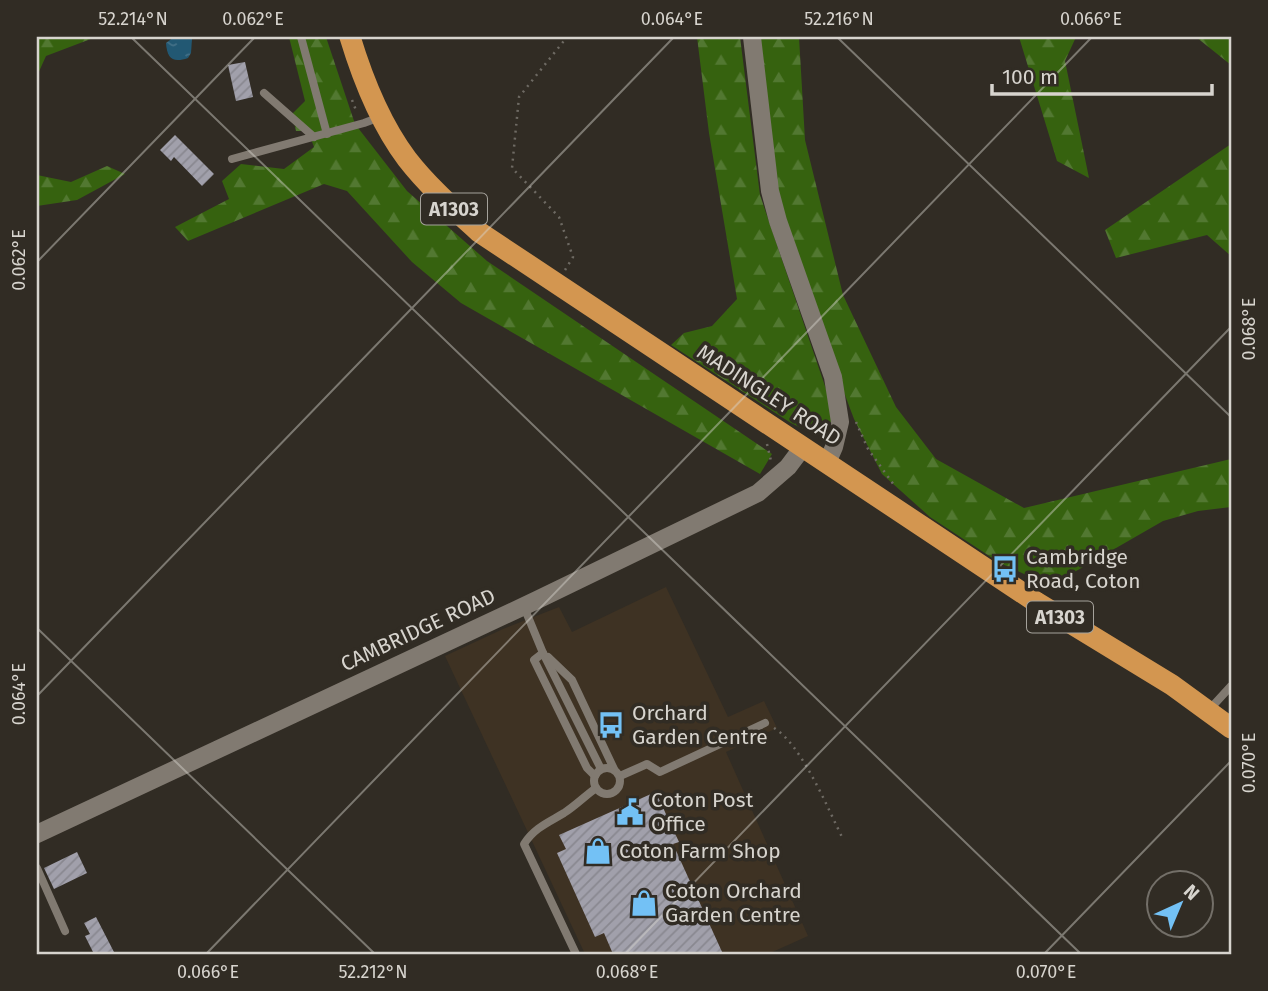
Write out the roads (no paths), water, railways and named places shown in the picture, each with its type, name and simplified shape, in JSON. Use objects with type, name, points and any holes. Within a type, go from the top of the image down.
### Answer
[{"type":"highway","name":"MADINGLEY ROAD","points":[[350,37],[380,117],[407,159],[435,192],[479,232],[556,286],[1036,603],[1209,710],[1231,728]]},
{"type":"street","points":[[752,37],[771,191],[778,221],[833,377],[840,422],[827,463]]},
{"type":"street","name":"CAMBRIDGE ROAD","points":[[37,834],[524,606],[758,493],[788,467],[803,447]]},
{"type":"lane","points":[[300,37],[327,134]]},
{"type":"lane","points":[[264,93],[314,137]]},
{"type":"lane","points":[[232,159],[380,117]]},
{"type":"lane","points":[[524,606],[598,772],[596,788],[563,813],[531,832],[524,844],[576,954]]},
{"type":"lane","points":[[543,653],[572,680],[617,773],[618,789],[611,794],[596,788]]},
{"type":"lane","points":[[1209,710],[1231,686]]},
{"type":"lane","points":[[598,772],[617,773],[647,764],[660,772],[765,723]]},
{"type":"lane","points":[[37,868],[65,931]]},
{"type":"water","points":[[174,37],[192,39],[188,58],[175,60],[169,56],[166,43]]},
{"type":"place","name":"Cambridge Road, Coton","points":[[1005,569]]},
{"type":"place","name":"Orchard Garden Centre","points":[[611,725]]},
{"type":"place","name":"Coton Post Office","points":[[630,812]]},
{"type":"place","name":"Coton Farm Shop","points":[[598,851]]},
{"type":"place","name":"Coton Orchard Garden Centre","points":[[644,903]]}]
